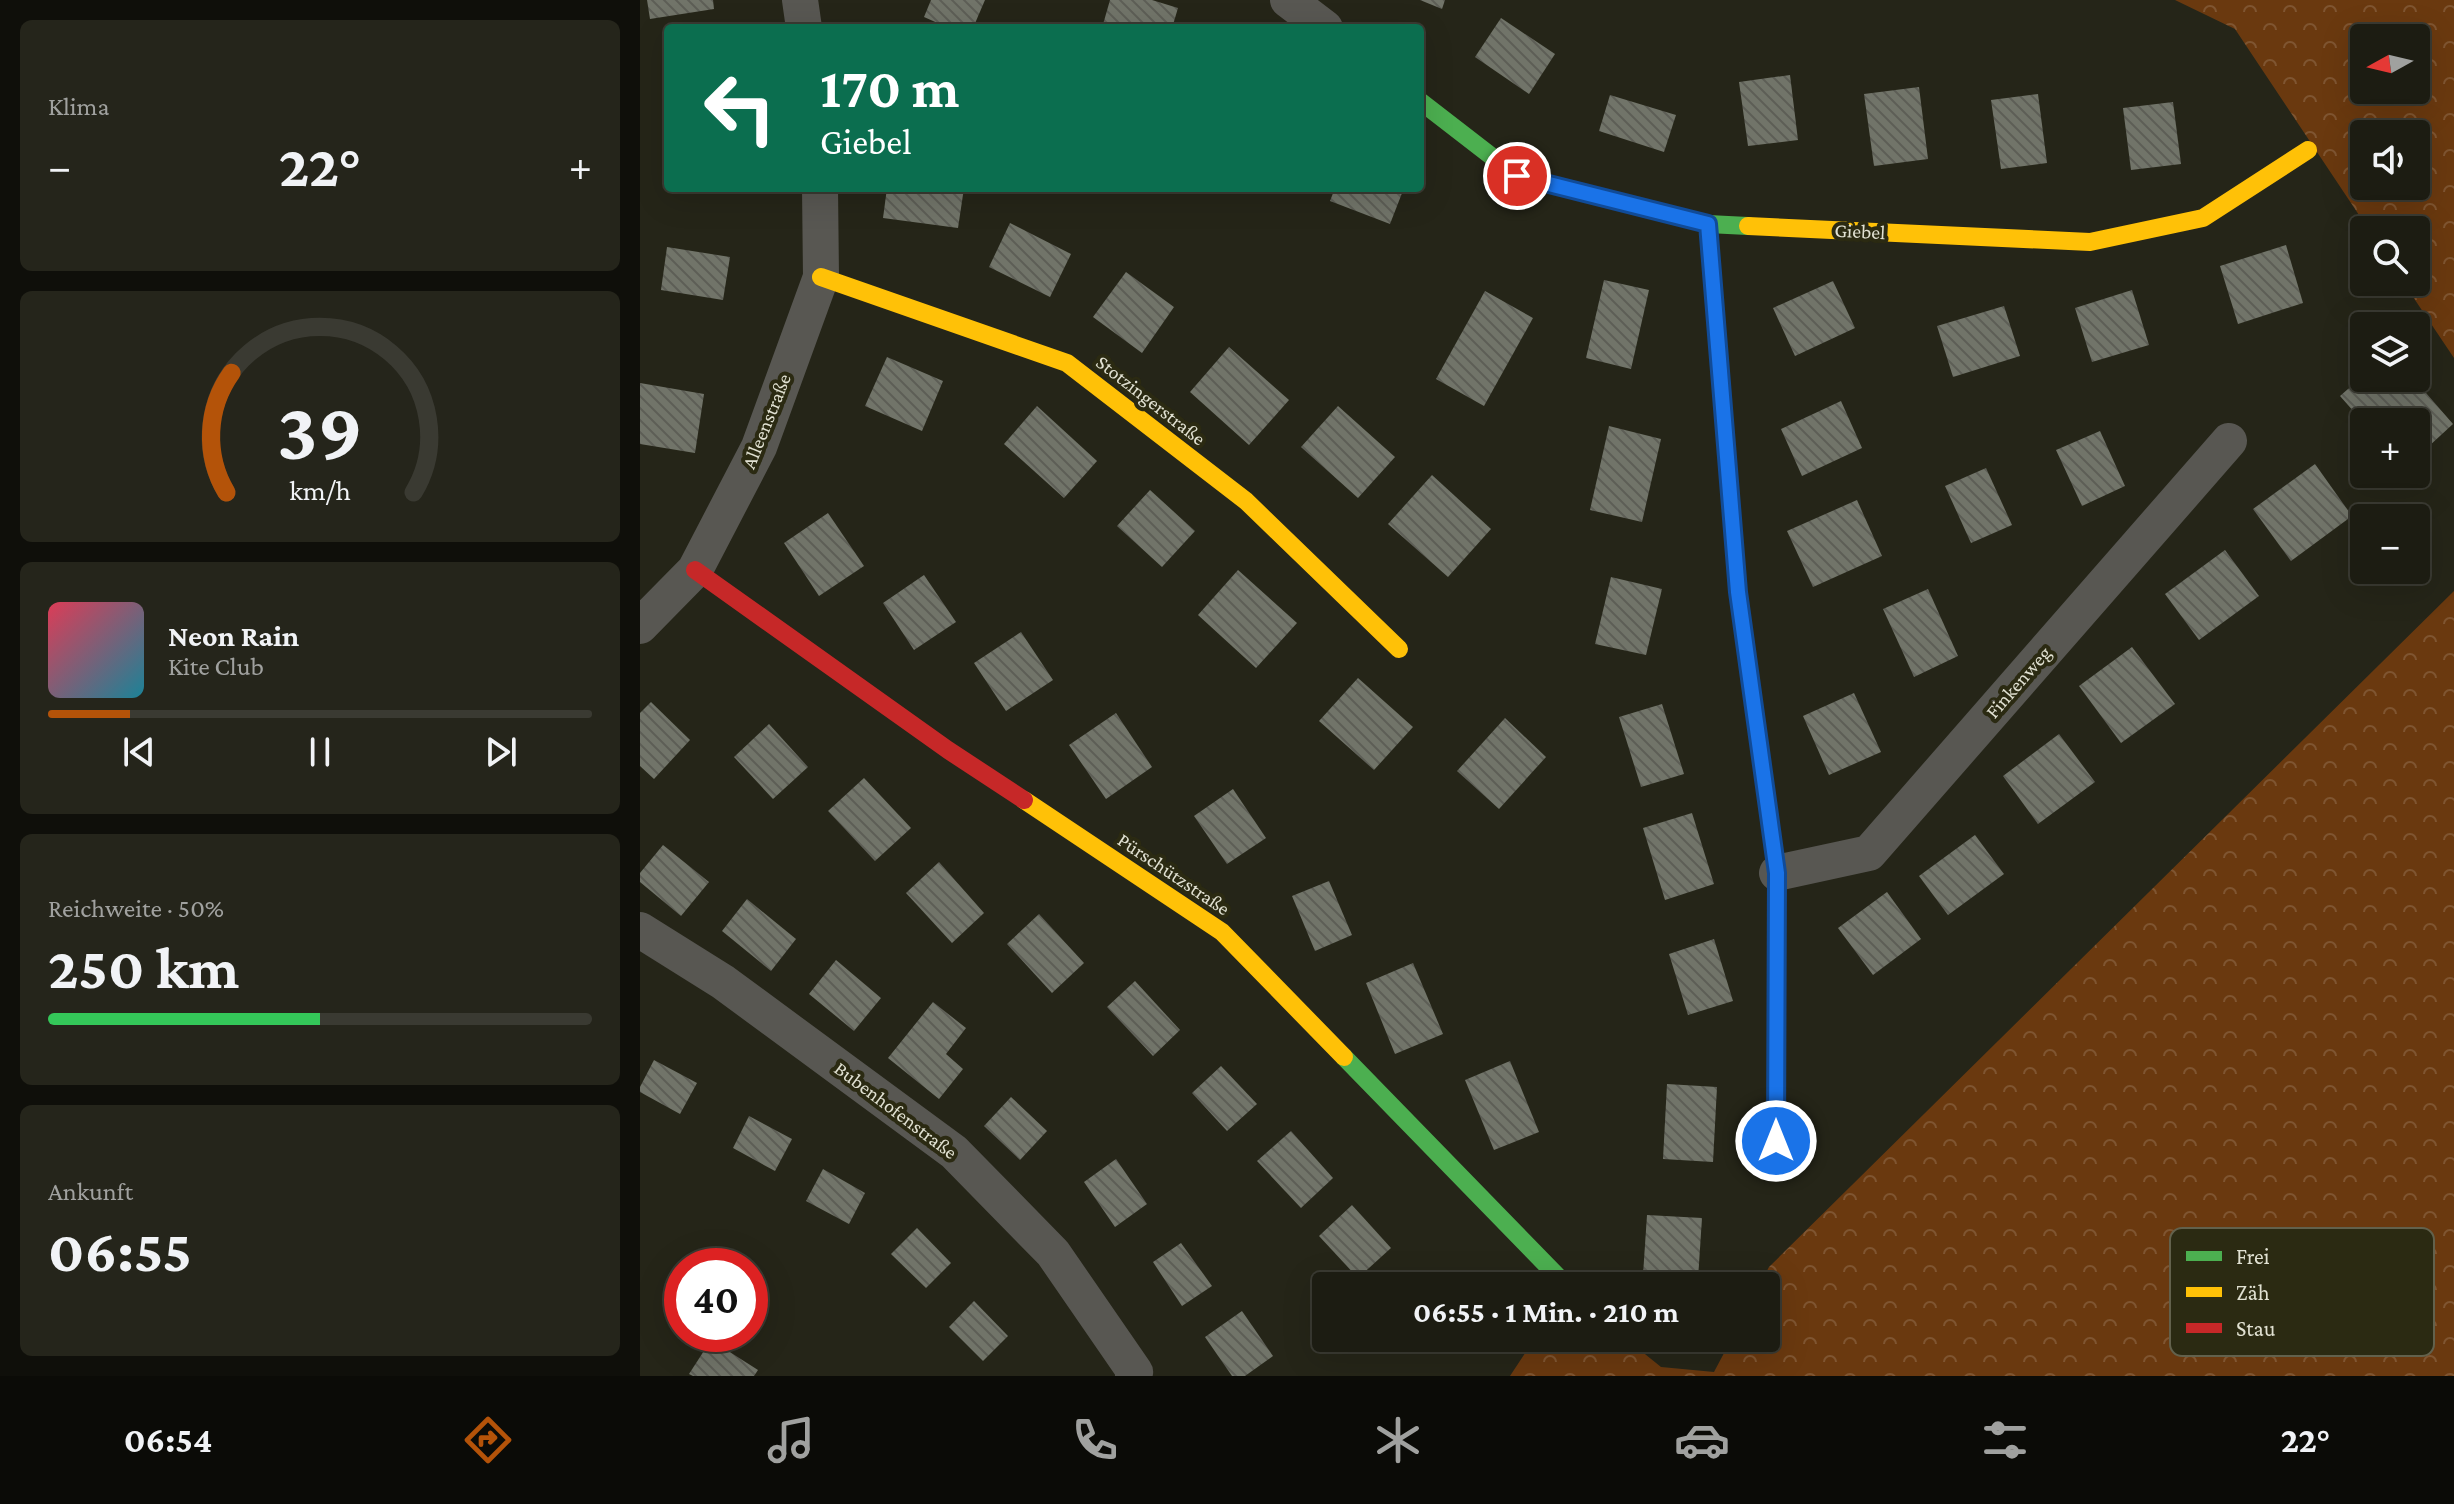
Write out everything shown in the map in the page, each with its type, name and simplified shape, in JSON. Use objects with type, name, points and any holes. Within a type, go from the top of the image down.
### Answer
[{"type":"street","points":[[800,0],[803,24]]},
{"type":"street","points":[[1288,0],[1320,24]]},
{"type":"street","name":"Giebel","points":[[1424,104],[1517,176],[1708,224],[2090,242],[2203,218],[2308,150]]},
{"type":"street","name":"Alleenstraße","points":[[640,626],[695,570],[759,447],[821,277],[820,192]]},
{"type":"street","points":[[1708,224],[1738,592],[1777,873],[1776,1171]]},
{"type":"street","name":"Stotzingerstraße","points":[[821,277],[1067,363],[1246,501],[1399,649]]},
{"type":"street","name":"Finkenweg","points":[[1777,873],[1869,853],[2229,441]]},
{"type":"street","name":"Pürschützstraße","points":[[695,570],[948,750],[1222,932],[1553,1272]]},
{"type":"street","name":"Bubenhofenstraße","points":[[640,930],[723,982],[954,1152],[1053,1253],[1135,1372],[1133,1376]]},
{"type":"green space","points":[[2175,0],[2454,0],[2454,358],[2430,322],[2430,312],[2423,312],[2412,296],[2430,296],[2430,216],[2360,216],[2235,29]]},
{"type":"green space","points":[[2454,591],[2454,1376],[1510,1376],[1526,1352],[1642,1352],[1661,1367],[1714,1372],[1725,1352],[1780,1352],[1780,1272],[1766,1272]]},
{"type":"building","points":[[647,0],[713,0],[714,9],[650,19]]},
{"type":"building","points":[[931,0],[985,0],[975,24],[940,24],[924,17]]},
{"type":"building","points":[[1110,0],[1152,0],[1178,8],[1173,24],[1103,24]]},
{"type":"building","points":[[1420,0],[1445,0],[1442,9]]},
{"type":"building","points":[[1501,18],[1555,54],[1529,94],[1475,57]]},
{"type":"building","points":[[1790,75],[1798,140],[1748,146],[1739,82]]},
{"type":"building","points":[[1919,87],[1928,159],[1874,166],[1864,94]]},
{"type":"building","points":[[2038,94],[2047,163],[2001,169],[1991,100]]},
{"type":"building","points":[[1610,95],[1676,115],[1664,152],[1599,131]]},
{"type":"building","points":[[2173,102],[2181,164],[2131,170],[2123,108]]},
{"type":"building","points":[[886,192],[963,192],[958,228],[883,218]]},
{"type":"building","points":[[1333,192],[1402,192],[1390,224],[1330,201]]},
{"type":"building","points":[[1010,223],[1071,254],[1050,297],[989,267]]},
{"type":"building","points":[[2286,245],[2303,303],[2238,324],[2220,266]]},
{"type":"building","points":[[667,247],[730,257],[723,300],[661,290]]},
{"type":"building","points":[[1126,272],[1174,307],[1142,353],[1093,317]]},
{"type":"building","points":[[1604,280],[1649,290],[1631,369],[1586,358]]},
{"type":"building","points":[[1833,281],[1855,328],[1795,356],[1773,308]]},
{"type":"building","points":[[2132,290],[2149,345],[2092,362],[2075,308]]},
{"type":"building","points":[[1485,291],[1533,318],[1484,406],[1436,379]]},
{"type":"building","points":[[2004,306],[2020,356],[1953,377],[1937,326]]},
{"type":"building","points":[[1229,347],[1289,400],[1249,445],[1190,392]]},
{"type":"building","points":[[887,357],[943,381],[922,431],[865,406]]},
{"type":"building","points":[[640,383],[704,394],[695,453],[640,444]]},
{"type":"building","points":[[2350,387],[2350,392],[2425,392],[2453,424],[2430,445],[2430,408],[2351,408],[2340,396]]},
{"type":"building","points":[[1841,401],[1862,448],[1802,476],[1781,429]]},
{"type":"building","points":[[1037,406],[1097,461],[1064,498],[1004,444]]},
{"type":"building","points":[[1338,406],[1395,457],[1358,498],[1301,447]]},
{"type":"building","points":[[1609,426],[1661,439],[1642,522],[1590,510]]},
{"type":"building","points":[[2100,431],[2125,486],[2082,506],[2056,450]]},
{"type":"building","points":[[2315,464],[2350,517],[2291,561],[2253,509]]},
{"type":"building","points":[[1986,468],[2012,525],[1971,543],[1945,486]]},
{"type":"building","points":[[1432,475],[1491,529],[1448,577],[1388,524]]},
{"type":"building","points":[[1150,490],[1195,531],[1162,567],[1117,526]]},
{"type":"building","points":[[1857,500],[1882,556],[1813,587],[1787,531]]},
{"type":"building","points":[[828,513],[864,566],[819,596],[784,543]]},
{"type":"building","points":[[2225,550],[2259,596],[2199,640],[2165,594]]},
{"type":"building","points":[[1238,570],[1297,623],[1256,668],[1198,615]]},
{"type":"building","points":[[924,575],[956,622],[914,650],[883,603]]},
{"type":"building","points":[[1611,577],[1662,589],[1646,655],[1595,644]]},
{"type":"building","points":[[1928,589],[1958,656],[1914,677],[1883,609]]},
{"type":"building","points":[[1021,632],[1053,680],[1006,711],[974,663]]},
{"type":"building","points":[[2132,647],[2175,704],[2121,743],[2079,686]]},
{"type":"building","points":[[1358,678],[1413,727],[1374,770],[1319,721]]},
{"type":"building","points":[[1854,693],[1881,752],[1829,775],[1803,716]]},
{"type":"building","points":[[651,702],[690,740],[654,779],[640,766],[640,713]]},
{"type":"building","points":[[1662,704],[1684,774],[1641,787],[1619,717]]},
{"type":"building","points":[[1116,713],[1152,767],[1106,799],[1069,745]]},
{"type":"building","points":[[1505,718],[1546,757],[1499,809],[1457,771]]},
{"type":"building","points":[[769,724],[808,767],[773,799],[734,757]]},
{"type":"building","points":[[2059,734],[2095,782],[2038,824],[2003,776]]},
{"type":"building","points":[[864,778],[911,828],[875,861],[828,811]]},
{"type":"building","points":[[1233,789],[1266,838],[1227,864],[1194,816]]},
{"type":"building","points":[[1692,813],[1714,884],[1665,900],[1643,828]]},
{"type":"building","points":[[1975,835],[2004,874],[1948,915],[1919,876]]},
{"type":"building","points":[[663,845],[709,882],[681,916],[640,882],[640,873]]},
{"type":"building","points":[[939,862],[984,913],[952,943],[906,893]]},
{"type":"building","points":[[1329,881],[1352,935],[1315,951],[1292,896]]},
{"type":"building","points":[[1887,892],[1921,939],[1873,975],[1838,928]]},
{"type":"building","points":[[747,899],[796,939],[771,971],[722,931]]},
{"type":"building","points":[[1039,914],[1084,963],[1052,993],[1007,944]]},
{"type":"building","points":[[1714,939],[1733,1001],[1688,1015],[1669,954]]},
{"type":"building","points":[[836,960],[881,998],[854,1031],[809,994]]},
{"type":"building","points":[[1413,963],[1443,1034],[1395,1054],[1366,983]]},
{"type":"building","points":[[1135,981],[1180,1030],[1153,1056],[1107,1007]]},
{"type":"building","points":[[933,1002],[966,1028],[946,1054],[963,1069],[939,1099],[888,1058]]},
{"type":"building","points":[[654,1060],[697,1083],[680,1114],[640,1092]]},
{"type":"building","points":[[1510,1061],[1539,1132],[1494,1150],[1465,1080]]},
{"type":"building","points":[[1221,1066],[1257,1104],[1227,1131],[1192,1093]]},
{"type":"building","points":[[1667,1084],[1717,1087],[1713,1162],[1663,1159]]},
{"type":"building","points":[[1011,1097],[1047,1131],[1020,1160],[984,1126]]},
{"type":"building","points":[[749,1116],[792,1139],[775,1171],[733,1148]]},
{"type":"building","points":[[1291,1131],[1333,1178],[1301,1208],[1257,1161]]},
{"type":"building","points":[[1116,1159],[1147,1204],[1115,1227],[1084,1182]]},
{"type":"building","points":[[823,1169],[865,1193],[849,1224],[806,1201]]},
{"type":"building","points":[[1352,1205],[1391,1248],[1365,1272],[1352,1272],[1319,1236]]},
{"type":"building","points":[[1647,1215],[1702,1218],[1698,1272],[1643,1272]]},
{"type":"building","points":[[917,1228],[951,1263],[926,1288],[891,1254]]},
{"type":"building","points":[[1181,1243],[1212,1286],[1182,1306],[1153,1262]]},
{"type":"building","points":[[974,1301],[1008,1336],[983,1361],[949,1327]]},
{"type":"building","points":[[1242,1311],[1273,1356],[1245,1376],[1232,1376],[1205,1337]]},
{"type":"building","points":[[703,1352],[730,1352],[758,1370],[754,1376],[689,1374]]},
{"type":"traffic: fast","points":[[1424,104],[1517,176],[1708,224],[1748,226]]},
{"type":"traffic: fast","points":[[1344,1057],[1553,1272]]},
{"type":"traffic: slow","points":[[1748,226],[2090,242],[2203,218],[2308,150]]},
{"type":"traffic: slow","points":[[1708,224],[1738,592],[1775,858]]},
{"type":"traffic: slow","points":[[821,277],[1067,363],[1246,501],[1399,649]]},
{"type":"traffic: slow","points":[[1024,800],[1222,932],[1344,1057]]},
{"type":"traffic: jam","points":[[695,570],[948,750],[1024,800]]},
{"type":"traffic: jam","points":[[1775,858],[1776,1171]]},
{"type":"route","points":[[1517,176],[1708,224],[1738,592],[1777,873],[1776,1141]]}]
